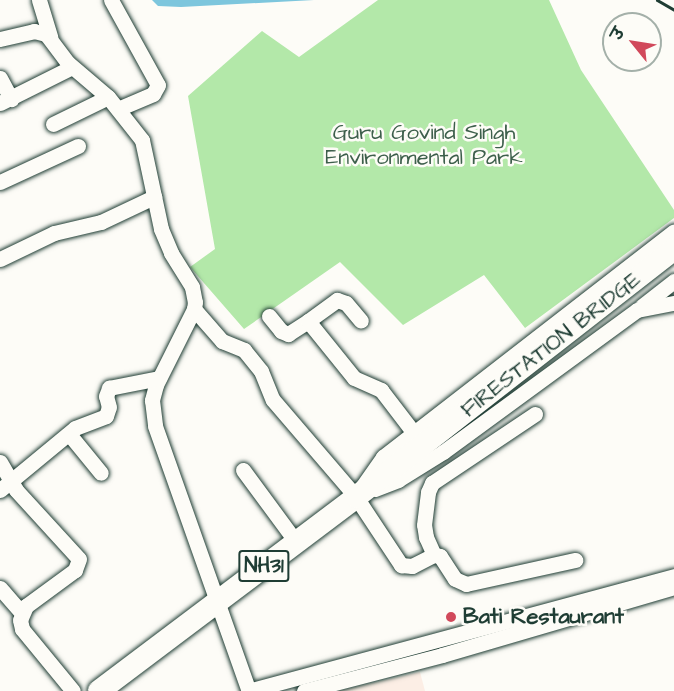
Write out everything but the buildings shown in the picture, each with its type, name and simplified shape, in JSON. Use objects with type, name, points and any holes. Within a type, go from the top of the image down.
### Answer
[{"type":"highway","name":"FIRESTATION BRIDGE","points":[[421,437],[674,249]]},
{"type":"highway","name":"NH31","points":[[99,691],[356,497],[421,437]]},
{"type":"street","points":[[39,0],[50,37],[72,67],[108,97],[142,140],[166,242],[192,287],[194,309],[159,378],[152,400],[155,426],[249,691],[674,576]]},
{"type":"street","points":[[111,0],[159,85],[153,94],[118,109]]},
{"type":"street","points":[[0,39],[34,31],[50,37]]},
{"type":"street","points":[[0,78],[5,101],[72,67]]},
{"type":"street","points":[[53,124],[108,97]]},
{"type":"street","points":[[0,182],[78,146]]},
{"type":"street","points":[[0,259],[54,232],[101,222],[154,197]]},
{"type":"street","points":[[308,321],[354,378],[381,390],[421,437],[674,231]]},
{"type":"street","points":[[356,497],[398,480],[443,452],[674,281]]},
{"type":"street","points":[[269,316],[281,331],[288,334],[337,300],[346,303],[361,321]]},
{"type":"street","points":[[637,310],[674,303]]},
{"type":"street","points":[[194,309],[222,341],[244,350],[261,371],[273,400],[356,497],[401,565],[412,566],[434,555],[440,556],[455,579],[466,584],[575,560]]},
{"type":"street","points":[[5,486],[80,425],[106,416],[109,407],[106,396],[109,388],[159,378]]},
{"type":"street","points":[[434,555],[426,537],[424,525],[428,492],[432,483],[535,414]]},
{"type":"street","points":[[69,434],[101,473]]},
{"type":"street","points":[[0,462],[5,486],[79,559],[75,570],[21,612]]},
{"type":"street","points":[[243,470],[296,542]]},
{"type":"street","points":[[304,691],[442,655],[674,587]]},
{"type":"street","points":[[0,588],[21,612],[22,628],[73,691]]},
{"type":"shaded area","points":[[420,672],[425,691],[338,691]]},
{"type":"green space","name":"Guru Govind Singh Environmental Park","points":[[378,0],[549,0],[581,70],[674,210],[674,218],[525,328],[484,275],[403,325],[340,262],[244,329],[190,267],[215,249],[188,96],[262,31],[299,57]]},
{"type":"water","points":[[152,0],[314,0],[181,7],[158,6]]},
{"type":"railway","points":[[657,0],[674,10]]},
{"type":"place","name":"Bati Restaurant","points":[[451,617]]}]
